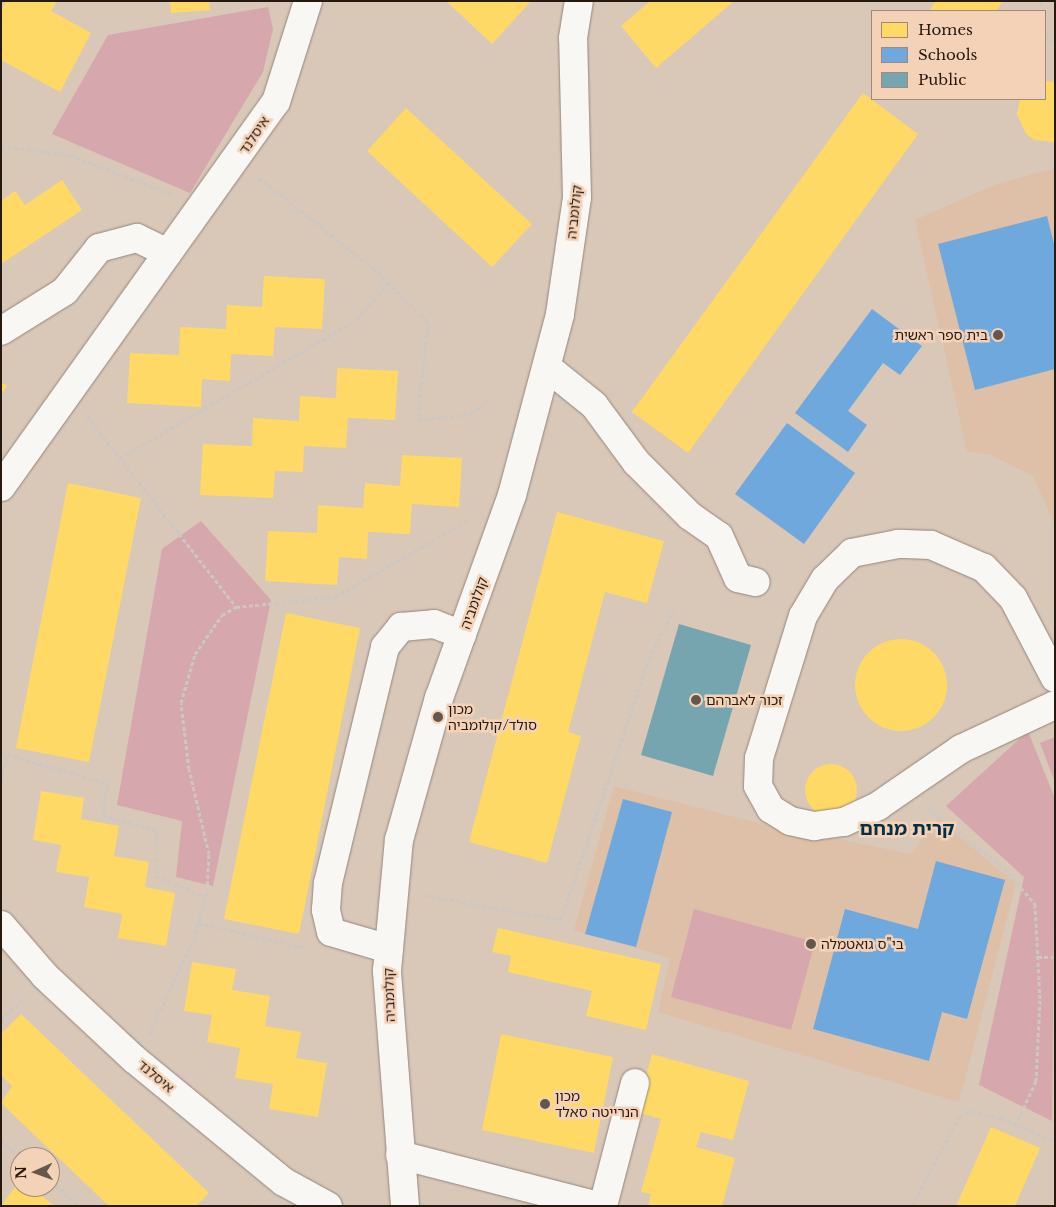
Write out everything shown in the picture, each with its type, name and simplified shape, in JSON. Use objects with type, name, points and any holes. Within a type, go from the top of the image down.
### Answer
[{"type":"street","name":"איסלנד","points":[[1,487],[67,391],[236,161],[276,102],[293,59],[308,1]]},
{"type":"street","name":"קולומביה","points":[[405,1206],[400,1155],[389,949],[399,840],[414,778],[512,495],[548,368],[577,197],[573,38],[579,1]]},
{"type":"street","points":[[1,331],[65,291],[99,248],[137,238],[168,254]]},
{"type":"street","points":[[548,368],[594,405],[636,462],[690,516],[719,536],[738,578],[756,582]]},
{"type":"street","points":[[1055,678],[1013,598],[976,563],[931,545],[898,544],[852,553],[825,578],[803,616],[759,758],[758,786],[771,809],[781,817],[814,826],[860,816],[962,749],[1055,704]]},
{"type":"street","points":[[389,949],[331,932],[326,910],[328,883],[385,647],[401,628],[410,626],[434,624],[462,635]]},
{"type":"street","name":"איסלנד","points":[[1,925],[45,976],[134,1059],[284,1182],[325,1205]]},
{"type":"street","points":[[603,1206],[635,1083]]},
{"type":"street","points":[[400,1155],[599,1206]]},
{"type":"path","points":[[1046,36],[1055,45]]},
{"type":"path","points":[[1,146],[70,155],[203,206]]},
{"type":"path","points":[[236,161],[389,283],[428,322],[418,420],[472,414],[486,401]]},
{"type":"path","points":[[120,458],[356,320],[389,283]]},
{"type":"path","points":[[67,391],[236,607]]},
{"type":"path","points":[[134,1059],[164,1010],[198,923],[205,897],[209,854],[190,769],[182,703],[195,654],[222,615],[236,607],[335,596],[512,495]]},
{"type":"path","points":[[394,890],[561,920],[650,659],[673,611]]},
{"type":"path","points":[[1,753],[106,783],[103,815],[157,831],[156,876],[205,897]]},
{"type":"path","points":[[1,780],[7,755]]},
{"type":"path","points":[[902,789],[1004,868],[1035,904],[1038,957],[1036,1081],[1016,1124]]},
{"type":"path","points":[[198,923],[308,949],[331,932]]},
{"type":"path","points":[[1038,957],[1055,957]]},
{"type":"path","points":[[912,1206],[959,1117],[972,1111],[1016,1124],[1055,1141]]},
{"type":"path","points":[[60,1189],[80,1206]]},
{"type":"shaded area","points":[[268,7],[273,29],[263,72],[190,193],[52,134],[108,35]]},
{"type":"shaded area","name":"בית ספר ראשית","points":[[1055,168],[1055,526],[1033,476],[991,455],[967,451],[915,220],[999,183]]},
{"type":"shaded area","points":[[201,521],[271,600],[213,886],[176,877],[182,821],[117,805],[162,549]]},
{"type":"shaded area","points":[[1028,731],[1055,799],[1052,1121],[979,1085],[1024,877],[946,806]]},
{"type":"shaded area","points":[[1055,737],[1055,782],[1040,743]]},
{"type":"shaded area","name":"בי\"ס גואטמלה","points":[[614,786],[750,821],[911,854],[938,818],[1016,884],[959,1102],[658,1012],[670,958],[574,930]]},
{"type":"shaded area","points":[[694,909],[815,942],[791,1030],[671,997]]},
{"type":"building: Homes","points":[[6,1],[57,1],[51,11],[91,33],[60,92],[1,60],[1,11]]},
{"type":"building: Homes","points":[[170,1],[209,1],[210,10],[171,13]]},
{"type":"building: Homes","points":[[446,1],[531,1],[492,44]]},
{"type":"building: Homes","points":[[650,1],[734,1],[656,68],[621,26]]},
{"type":"building: Homes","points":[[936,1],[1003,1],[997,10],[930,10]]},
{"type":"building: Homes","points":[[1046,81],[1055,82],[1055,142],[1035,140],[1026,134],[1017,114],[1020,100],[1046,100]]},
{"type":"building: Homes","points":[[863,93],[918,134],[688,453],[632,412]]},
{"type":"building: Homes","points":[[406,108],[532,224],[492,267],[367,151]]},
{"type":"building: Homes","points":[[62,180],[82,210],[1,264],[1,201],[15,191],[25,205]]},
{"type":"building: Homes","points":[[264,276],[325,279],[322,329],[275,327],[273,356],[231,354],[230,381],[202,379],[201,407],[127,403],[130,353],[179,355],[180,327],[226,329],[227,305],[262,307]]},
{"type":"building: Homes","points":[[337,368],[398,371],[395,420],[348,418],[346,448],[304,446],[303,472],[275,471],[273,498],[200,495],[203,444],[252,446],[253,418],[299,421],[300,396],[336,398]]},
{"type":"building: Homes","points":[[1,382],[7,386],[1,394]]},
{"type":"building: Homes","points":[[402,455],[462,458],[459,507],[412,504],[410,534],[368,532],[367,559],[339,557],[337,585],[265,581],[268,531],[317,533],[318,505],[363,508],[365,483],[400,486]]},
{"type":"building: Homes","points":[[68,483],[141,498],[89,762],[16,748]]},
{"type":"building: Homes","points":[[557,512],[664,541],[647,603],[605,592],[568,732],[581,736],[547,863],[469,842]]},
{"type":"building: Homes","points":[[286,613],[360,628],[299,934],[224,919]]},
{"type":"building: Homes","points":[[892,639],[910,639],[927,646],[940,659],[947,676],[947,694],[940,711],[927,724],[910,731],[892,731],[875,724],[862,711],[855,694],[855,676],[862,659],[875,646]]},
{"type":"building: Homes","points":[[831,764],[845,768],[853,776],[857,790],[853,804],[845,812],[831,816],[817,812],[809,804],[805,790],[809,776],[817,768]]},
{"type":"building: Homes","points":[[41,791],[84,798],[81,819],[119,826],[114,856],[149,862],[145,887],[175,893],[166,946],[118,938],[122,914],[84,907],[89,877],[56,872],[61,845],[33,840]]},
{"type":"building: Homes","points":[[498,928],[661,964],[646,1030],[586,1016],[592,991],[508,972],[511,956],[492,952]]},
{"type":"building: Homes","points":[[192,962],[236,969],[232,990],[270,996],[265,1026],[301,1032],[296,1058],[327,1063],[318,1117],[269,1109],[273,1084],[235,1078],[240,1048],[207,1042],[212,1015],[184,1011]]},
{"type":"building: Homes","points":[[21,1014],[209,1193],[196,1206],[109,1206],[60,1159],[60,1147],[47,1147],[1,1103],[12,1086],[1,1075],[1,1034]]},
{"type":"building: Homes","name":"מכון הנרייטה סאלד","points":[[501,1034],[613,1057],[594,1153],[482,1130]]},
{"type":"building: Homes","points":[[652,1054],[749,1081],[733,1140],[701,1132],[696,1147],[735,1158],[722,1206],[648,1206],[651,1194],[641,1192],[661,1119],[636,1112]]},
{"type":"building: Homes","points":[[991,1127],[1040,1148],[1015,1206],[956,1206]]},
{"type":"building: Homes","points":[[10,1194],[10,1197],[43,1197],[54,1206],[1,1206]]},
{"type":"building: Schools","points":[[1047,216],[1055,248],[1055,369],[975,390],[938,244]]},
{"type":"building: Schools","points":[[872,309],[922,346],[900,375],[883,363],[848,411],[867,425],[848,452],[795,413]]},
{"type":"building: Schools","points":[[787,423],[855,473],[804,544],[735,494]]},
{"type":"building: Schools","points":[[623,799],[672,812],[636,947],[585,934]]},
{"type":"building: Schools","points":[[936,861],[1005,880],[967,1019],[942,1012],[929,1061],[813,1029],[845,909],[918,929]]},
{"type":"building: Public","name":"זכור לאברהם","points":[[679,624],[751,645],[713,776],[641,755]]},
{"type":"place","name":"בית ספר ראשית","points":[[998,335]]},
{"type":"place","name":"זכור לאברהם","points":[[696,700]]},
{"type":"place","name":"מכון סולד/קולומביה","points":[[438,717]]},
{"type":"place","name":"בי\"ס גואטמלה","points":[[811,944]]},
{"type":"place","name":"מכון הנרייטה סאלד","points":[[545,1104]]},
{"type":"district","name":"קרית מנחם","points":[[907,829]]}]
